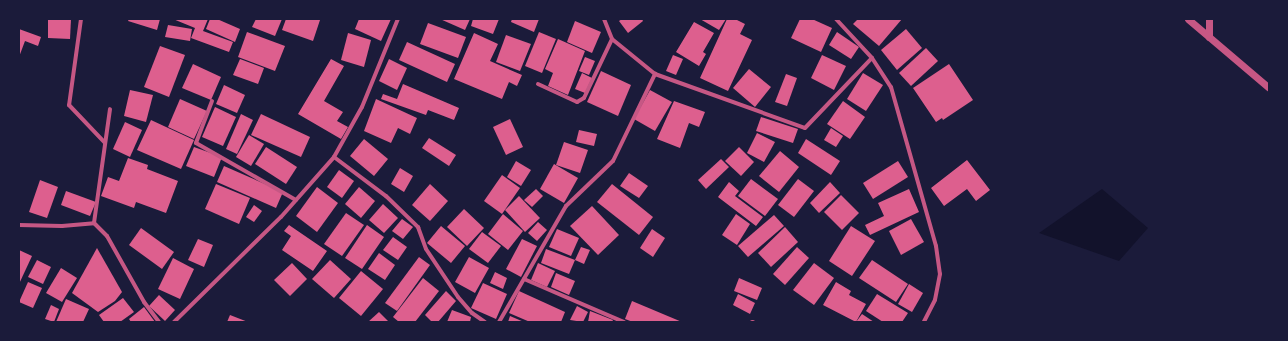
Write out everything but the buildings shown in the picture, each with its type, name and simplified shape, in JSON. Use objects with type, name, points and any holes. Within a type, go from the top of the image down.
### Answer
[{"type":"street","points":[[81,19],[69,105],[105,143]]},
{"type":"street","points":[[174,322],[296,200],[334,157],[362,107],[398,19]]},
{"type":"street","points":[[604,19],[612,38],[655,74],[805,128],[872,58]]},
{"type":"street","points":[[836,19],[872,58],[891,87],[936,246],[940,274],[935,300],[924,322]]},
{"type":"street","points":[[1188,19],[1269,88]]},
{"type":"street","points":[[1209,19],[1209,37]]},
{"type":"street","points":[[538,84],[577,102],[584,98],[612,38]]},
{"type":"street","points":[[499,322],[566,206],[613,161],[655,74]]},
{"type":"street","points":[[212,101],[196,143],[296,200]]},
{"type":"street","points":[[94,223],[110,109]]},
{"type":"street","points":[[334,157],[386,196],[418,228],[426,249],[458,297],[472,313],[485,322]]},
{"type":"street","points":[[19,225],[62,226],[94,223]]},
{"type":"street","points":[[94,223],[107,236],[144,302],[159,322]]},
{"type":"street","points":[[524,279],[624,322]]},
{"type":"shaded area","points":[[1102,189],[1148,228],[1119,261],[1039,233]]}]
